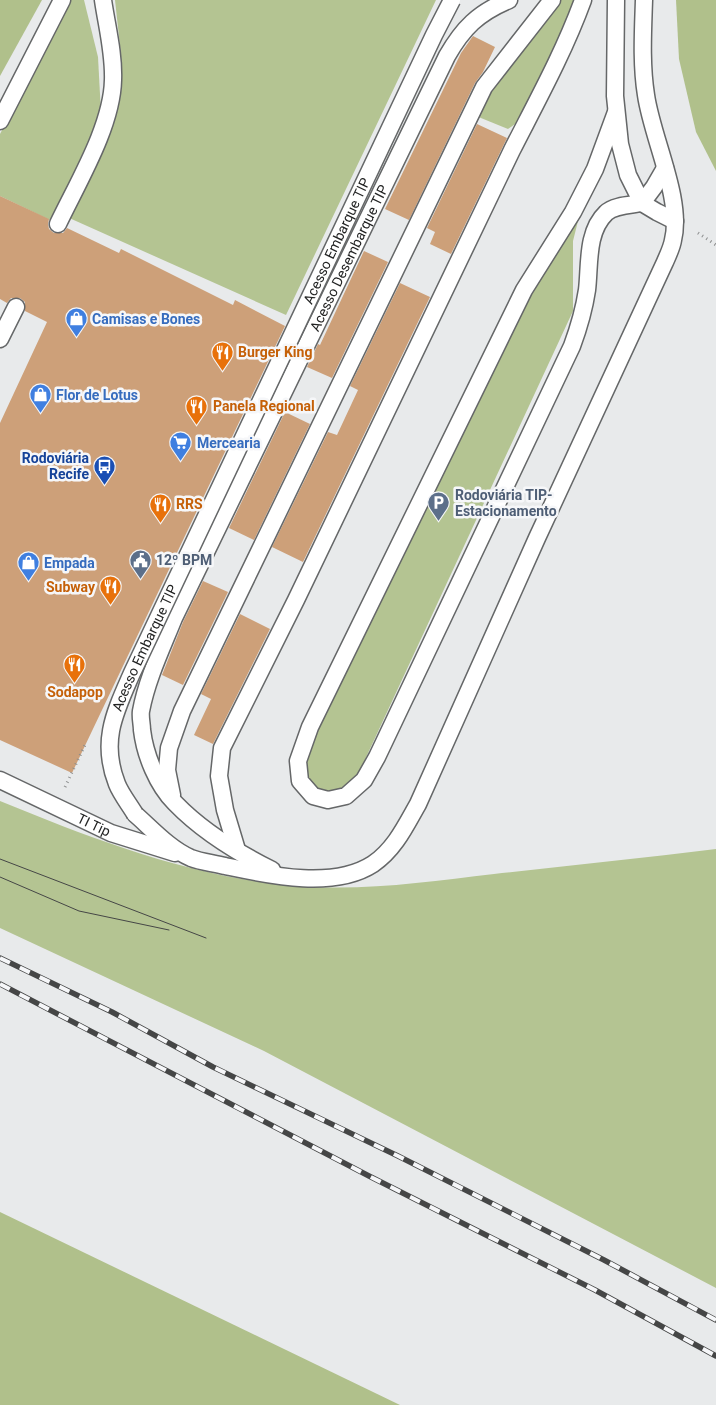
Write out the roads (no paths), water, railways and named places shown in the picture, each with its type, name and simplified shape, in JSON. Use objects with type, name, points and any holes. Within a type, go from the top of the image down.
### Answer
[{"type":"lane","points":[[0,121],[62,0]]},
{"type":"lane","points":[[58,224],[102,132],[109,109],[113,82],[112,52],[103,0]]},
{"type":"lane","name":"Acesso Embarque TIP","points":[[192,858],[171,845],[135,814],[118,784],[109,752],[109,736],[114,715],[132,673],[452,0]]},
{"type":"lane","name":"Acesso Desembarque TIP","points":[[284,877],[207,830],[174,802],[158,779],[144,746],[141,713],[150,677],[174,618],[447,56],[457,38],[468,25],[482,13],[508,0]]},
{"type":"lane","points":[[174,802],[167,770],[168,748],[182,710],[484,87],[552,0]]},
{"type":"lane","points":[[237,850],[225,810],[219,776],[222,748],[296,600],[547,81],[574,24],[583,0]]},
{"type":"lane","points":[[616,0],[616,112],[620,144],[628,175],[642,203],[675,221]]},
{"type":"lane","points":[[192,858],[284,877],[347,876],[373,864],[396,843],[418,804],[537,538],[674,240],[673,198],[646,96],[643,40],[644,0]]},
{"type":"lane","points":[[616,112],[596,169],[524,290],[310,726],[298,761],[300,781],[313,796],[328,800],[346,796],[364,780],[377,757],[572,346],[581,322],[587,290],[591,243],[598,224],[606,212],[619,207],[642,203],[665,168]]},
{"type":"lane","points":[[0,339],[16,307]]},
{"type":"lane","name":"TI Tip","points":[[0,780],[111,833],[192,858]]},
{"type":"tram line","points":[[0,859],[206,938]]},
{"type":"tram line","points":[[0,877],[79,911],[169,930]]},
{"type":"railway","points":[[0,958],[112,1012],[213,1067],[398,1156],[604,1260],[716,1320]]},
{"type":"railway","points":[[0,984],[369,1176],[595,1290],[716,1356]]},
{"type":"place","name":"Camisas e Bones","points":[[76,338]]},
{"type":"place","name":"Burger King","points":[[222,371]]},
{"type":"place","name":"Flor de Lotus","points":[[40,414]]},
{"type":"place","name":"Panela Regional","points":[[197,425]]},
{"type":"place","name":"Mercearia","points":[[181,462]]},
{"type":"place","name":"Rodoviária Recife","points":[[105,485]]},
{"type":"place","name":"Rodoviária TIP- Estacionamento","points":[[439,522]]},
{"type":"place","name":"RRS","points":[[160,523]]},
{"type":"place","name":"12º BPM","points":[[140,579]]},
{"type":"place","name":"Empada","points":[[28,582]]},
{"type":"place","name":"Subway","points":[[111,606]]},
{"type":"place","name":"Sodapop","points":[[75,683]]}]
